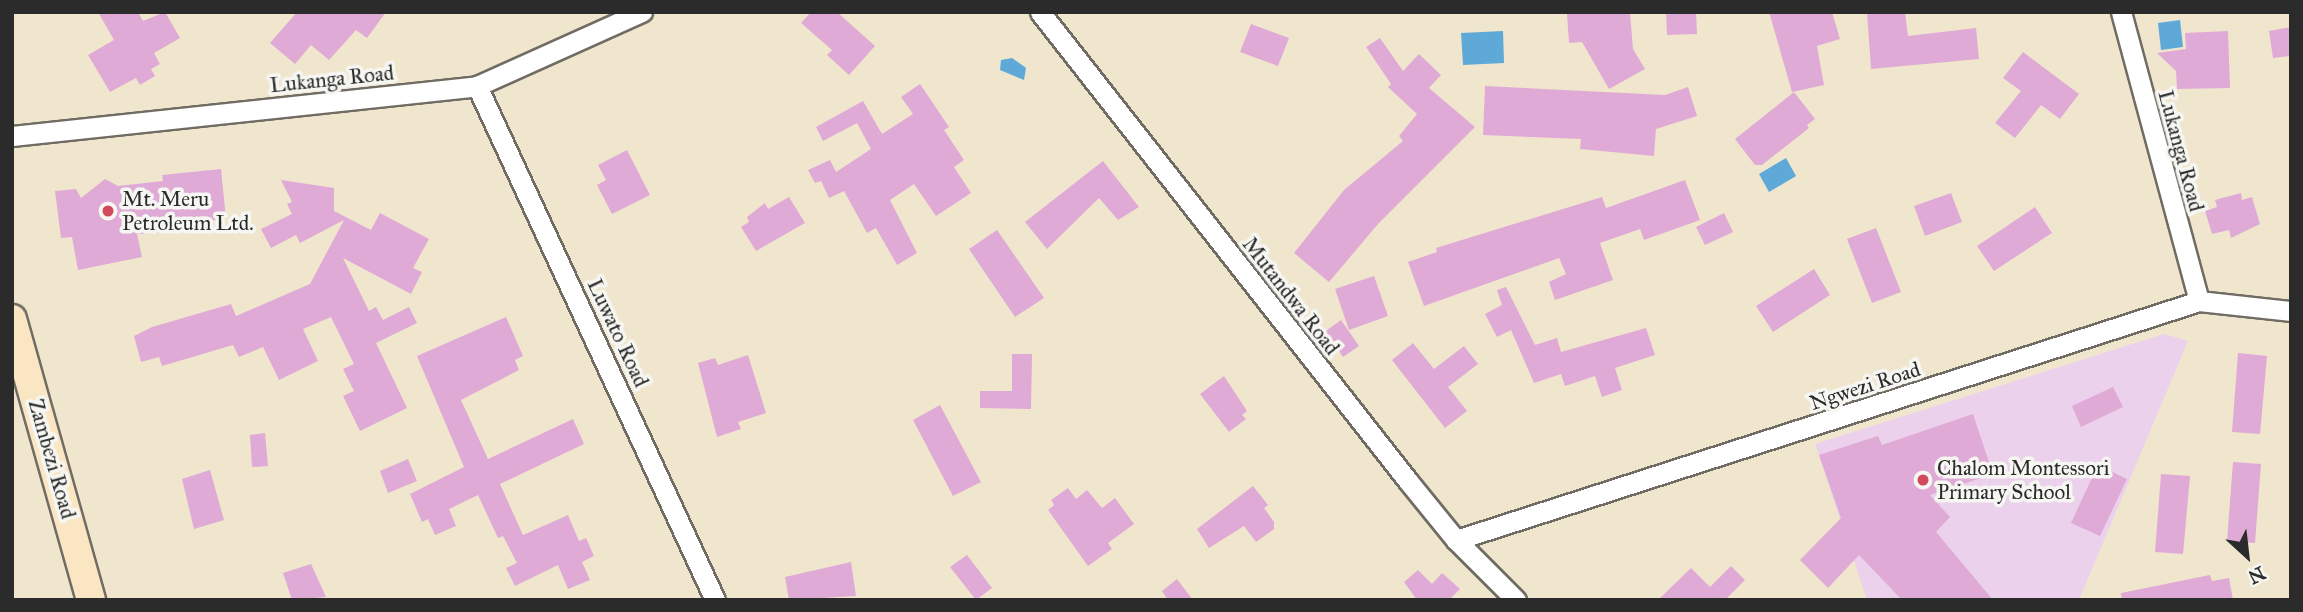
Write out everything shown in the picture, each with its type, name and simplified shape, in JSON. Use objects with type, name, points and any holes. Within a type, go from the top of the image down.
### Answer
[{"type":"main road","name":"Zambezi Road","points":[[12,319],[92,600]]},
{"type":"street","name":"Lukanga Road","points":[[12,136],[477,86],[642,12]]},
{"type":"street","name":"Mutandwa Road","points":[[1040,12],[1456,540],[1516,600]]},
{"type":"street","name":"Lukanga Road","points":[[2121,12],[2199,301]]},
{"type":"street","name":"Luwato Road","points":[[477,86],[715,600]]},
{"type":"street","name":"Ngwezi Road","points":[[1456,540],[2199,301],[2291,311]]},
{"type":"shaded area","name":"Chalom Montessori Primary School","points":[[2164,334],[2188,341],[2079,600],[1867,600],[1815,444]]},
{"type":"water","points":[[2180,20],[2183,47],[2161,50],[2158,23]]},
{"type":"water","points":[[1503,31],[1504,63],[1463,65],[1461,33]]},
{"type":"water","points":[[1012,58],[1026,68],[1024,80],[1000,70],[1001,60]]},
{"type":"water","points":[[1786,158],[1796,176],[1769,192],[1759,174]]},
{"type":"building","points":[[98,12],[138,12],[143,21],[165,12],[180,38],[154,53],[160,64],[151,69],[155,76],[140,85],[136,78],[110,92],[88,55],[114,40]]},
{"type":"building","points":[[297,12],[386,12],[367,38],[356,30],[329,60],[311,45],[295,64],[270,43]]},
{"type":"building","points":[[811,12],[837,12],[875,46],[849,75],[827,55],[832,50],[801,23]]},
{"type":"building","points":[[1630,12],[1633,49],[1645,69],[1609,89],[1582,42],[1569,43],[1567,14]]},
{"type":"building","points":[[1666,12],[1696,12],[1697,34],[1667,35]]},
{"type":"building","points":[[1769,12],[1832,12],[1840,39],[1817,46],[1824,85],[1792,92]]},
{"type":"building","points":[[1867,12],[1905,12],[1908,36],[1976,28],[1979,59],[1871,69]]},
{"type":"building","points":[[1251,24],[1289,38],[1278,66],[1240,52]]},
{"type":"building","points":[[2291,27],[2291,56],[2273,58],[2269,31]]},
{"type":"building","points":[[2228,31],[2230,88],[2177,89],[2176,71],[2157,53],[2186,49],[2185,33]]},
{"type":"building","points":[[1380,38],[1403,71],[1419,54],[1441,75],[1429,88],[1475,127],[1378,224],[1329,282],[1294,253],[1344,190],[1403,141],[1399,136],[1417,114],[1388,87],[1391,84],[1366,47]]},
{"type":"building","points":[[2023,52],[2079,94],[2060,119],[2041,105],[2015,138],[1995,123],[2021,91],[2003,78]]},
{"type":"building","points":[[920,84],[949,127],[944,130],[964,160],[954,167],[971,193],[936,216],[914,184],[890,200],[917,253],[897,265],[876,228],[867,233],[844,191],[829,198],[821,181],[815,183],[808,170],[830,160],[836,172],[871,149],[857,123],[823,141],[816,127],[863,101],[882,134],[913,114],[901,97]]},
{"type":"building","points":[[1485,86],[1665,95],[1688,87],[1697,116],[1656,129],[1654,156],[1580,149],[1581,139],[1483,135]]},
{"type":"building","points":[[1794,92],[1815,119],[1807,125],[1809,128],[1762,165],[1755,165],[1735,139]]},
{"type":"building","points":[[627,150],[650,195],[612,214],[597,185],[606,180],[598,165]]},
{"type":"building","points":[[1103,161],[1139,207],[1118,220],[1099,198],[1047,249],[1025,222]]},
{"type":"building","points":[[221,169],[226,219],[207,221],[206,216],[160,221],[161,232],[137,234],[142,257],[78,270],[72,237],[61,238],[55,191],[76,189],[81,198],[105,179],[118,186],[163,181],[162,175]]},
{"type":"building","points":[[281,180],[334,188],[334,211],[371,230],[380,213],[429,239],[413,268],[422,272],[411,294],[343,258],[369,311],[376,307],[383,320],[409,307],[417,323],[376,343],[407,408],[360,431],[343,396],[354,391],[343,369],[354,364],[331,317],[303,329],[318,361],[279,380],[263,347],[239,357],[233,345],[162,366],[159,357],[141,362],[134,336],[152,327],[231,304],[236,316],[310,284],[344,220],[300,243],[296,235],[271,248],[261,229],[292,214],[287,204],[292,202]]},
{"type":"building","points":[[1685,180],[1700,220],[1644,240],[1640,229],[1600,243],[1613,280],[1555,300],[1549,282],[1566,274],[1559,258],[1424,306],[1408,262],[1437,252],[1436,248],[1602,197],[1606,208]]},
{"type":"building","points":[[1951,193],[1962,222],[1925,236],[1914,206]]},
{"type":"building","points":[[2241,193],[2242,200],[2252,197],[2260,224],[2231,238],[2229,230],[2212,234],[2205,211],[2217,207],[2215,200]]},
{"type":"building","points":[[789,197],[805,223],[756,251],[741,227],[749,222],[747,217],[765,203],[768,209]]},
{"type":"building","points":[[2035,207],[2052,233],[1994,271],[1977,246]]},
{"type":"building","points":[[1724,213],[1733,232],[1705,245],[1696,227]]},
{"type":"building","points":[[1876,228],[1901,292],[1872,303],[1847,239]]},
{"type":"building","points":[[997,230],[1044,298],[1015,317],[969,249]]},
{"type":"building","points":[[1814,269],[1830,295],[1773,332],[1756,306]]},
{"type":"building","points":[[1374,276],[1388,316],[1349,330],[1335,289]]},
{"type":"building","points":[[1506,287],[1535,345],[1557,338],[1561,352],[1646,328],[1655,355],[1615,368],[1622,390],[1602,397],[1595,376],[1565,386],[1561,374],[1534,383],[1511,330],[1497,337],[1485,314],[1502,305],[1497,290]]},
{"type":"building","points":[[506,317],[523,356],[515,360],[519,370],[461,400],[488,459],[573,419],[584,444],[500,484],[523,535],[568,515],[579,541],[586,538],[594,556],[582,562],[590,580],[568,589],[558,565],[515,586],[506,568],[517,563],[503,536],[498,538],[478,495],[449,509],[456,526],[435,535],[428,519],[422,522],[410,494],[464,467],[417,356]]},
{"type":"building","points":[[1341,320],[1359,346],[1343,357],[1326,331]]},
{"type":"building","points":[[1413,343],[1434,369],[1464,346],[1478,364],[1448,387],[1467,411],[1445,428],[1392,360]]},
{"type":"building","points":[[2238,353],[2267,356],[2260,434],[2232,432]]},
{"type":"building","points":[[1012,354],[1032,354],[1031,409],[980,408],[980,391],[1012,391]]},
{"type":"building","points":[[748,355],[766,413],[738,422],[741,429],[717,437],[698,363],[715,358],[718,365]]},
{"type":"building","points":[[1224,376],[1247,411],[1242,415],[1246,419],[1229,432],[1200,394]]},
{"type":"building","points":[[2113,387],[2123,407],[2081,427],[2072,406]]},
{"type":"building","points":[[940,405],[981,482],[953,496],[913,420]]},
{"type":"building","points":[[1973,414],[1993,474],[1930,495],[1950,517],[1936,532],[1993,600],[1902,600],[1859,555],[1828,588],[1800,560],[1841,518],[1819,455],[1878,436],[1882,445]]},
{"type":"building","points":[[265,433],[268,466],[252,467],[250,435]]},
{"type":"building","points":[[408,459],[417,481],[388,493],[380,471]]},
{"type":"building","points":[[2233,462],[2261,464],[2255,543],[2227,541]]},
{"type":"building","points":[[2098,465],[2127,479],[2100,536],[2071,523]]},
{"type":"building","points":[[210,470],[224,520],[194,529],[182,479]]},
{"type":"building","points":[[2161,474],[2190,476],[2183,554],[2155,552]]},
{"type":"building","points":[[1253,486],[1268,505],[1264,508],[1274,522],[1274,529],[1256,542],[1244,526],[1209,548],[1197,529]]},
{"type":"building","points":[[1068,488],[1076,499],[1087,490],[1102,508],[1115,498],[1134,524],[1108,543],[1112,549],[1088,566],[1048,510],[1054,505],[1051,500]]},
{"type":"building","points":[[967,555],[992,588],[976,600],[950,567]]},
{"type":"building","points":[[851,562],[856,596],[789,600],[785,577]]},
{"type":"building","points":[[311,564],[326,597],[292,600],[283,573]]},
{"type":"building","points":[[1731,566],[1745,580],[1725,600],[1658,600],[1691,568],[1710,587]]},
{"type":"building","points":[[1418,570],[1432,584],[1442,573],[1460,589],[1449,600],[1417,600],[1404,582]]},
{"type":"building","points":[[2210,575],[2212,581],[2229,578],[2233,600],[2122,600],[2121,593]]},
{"type":"building","points":[[1177,579],[1193,600],[1168,600],[1162,591]]},
{"type":"place","name":"Mt. Meru Petroleum Ltd.","points":[[108,211]]},
{"type":"place","name":"Chalom Montessori Primary School","points":[[1923,480]]}]
